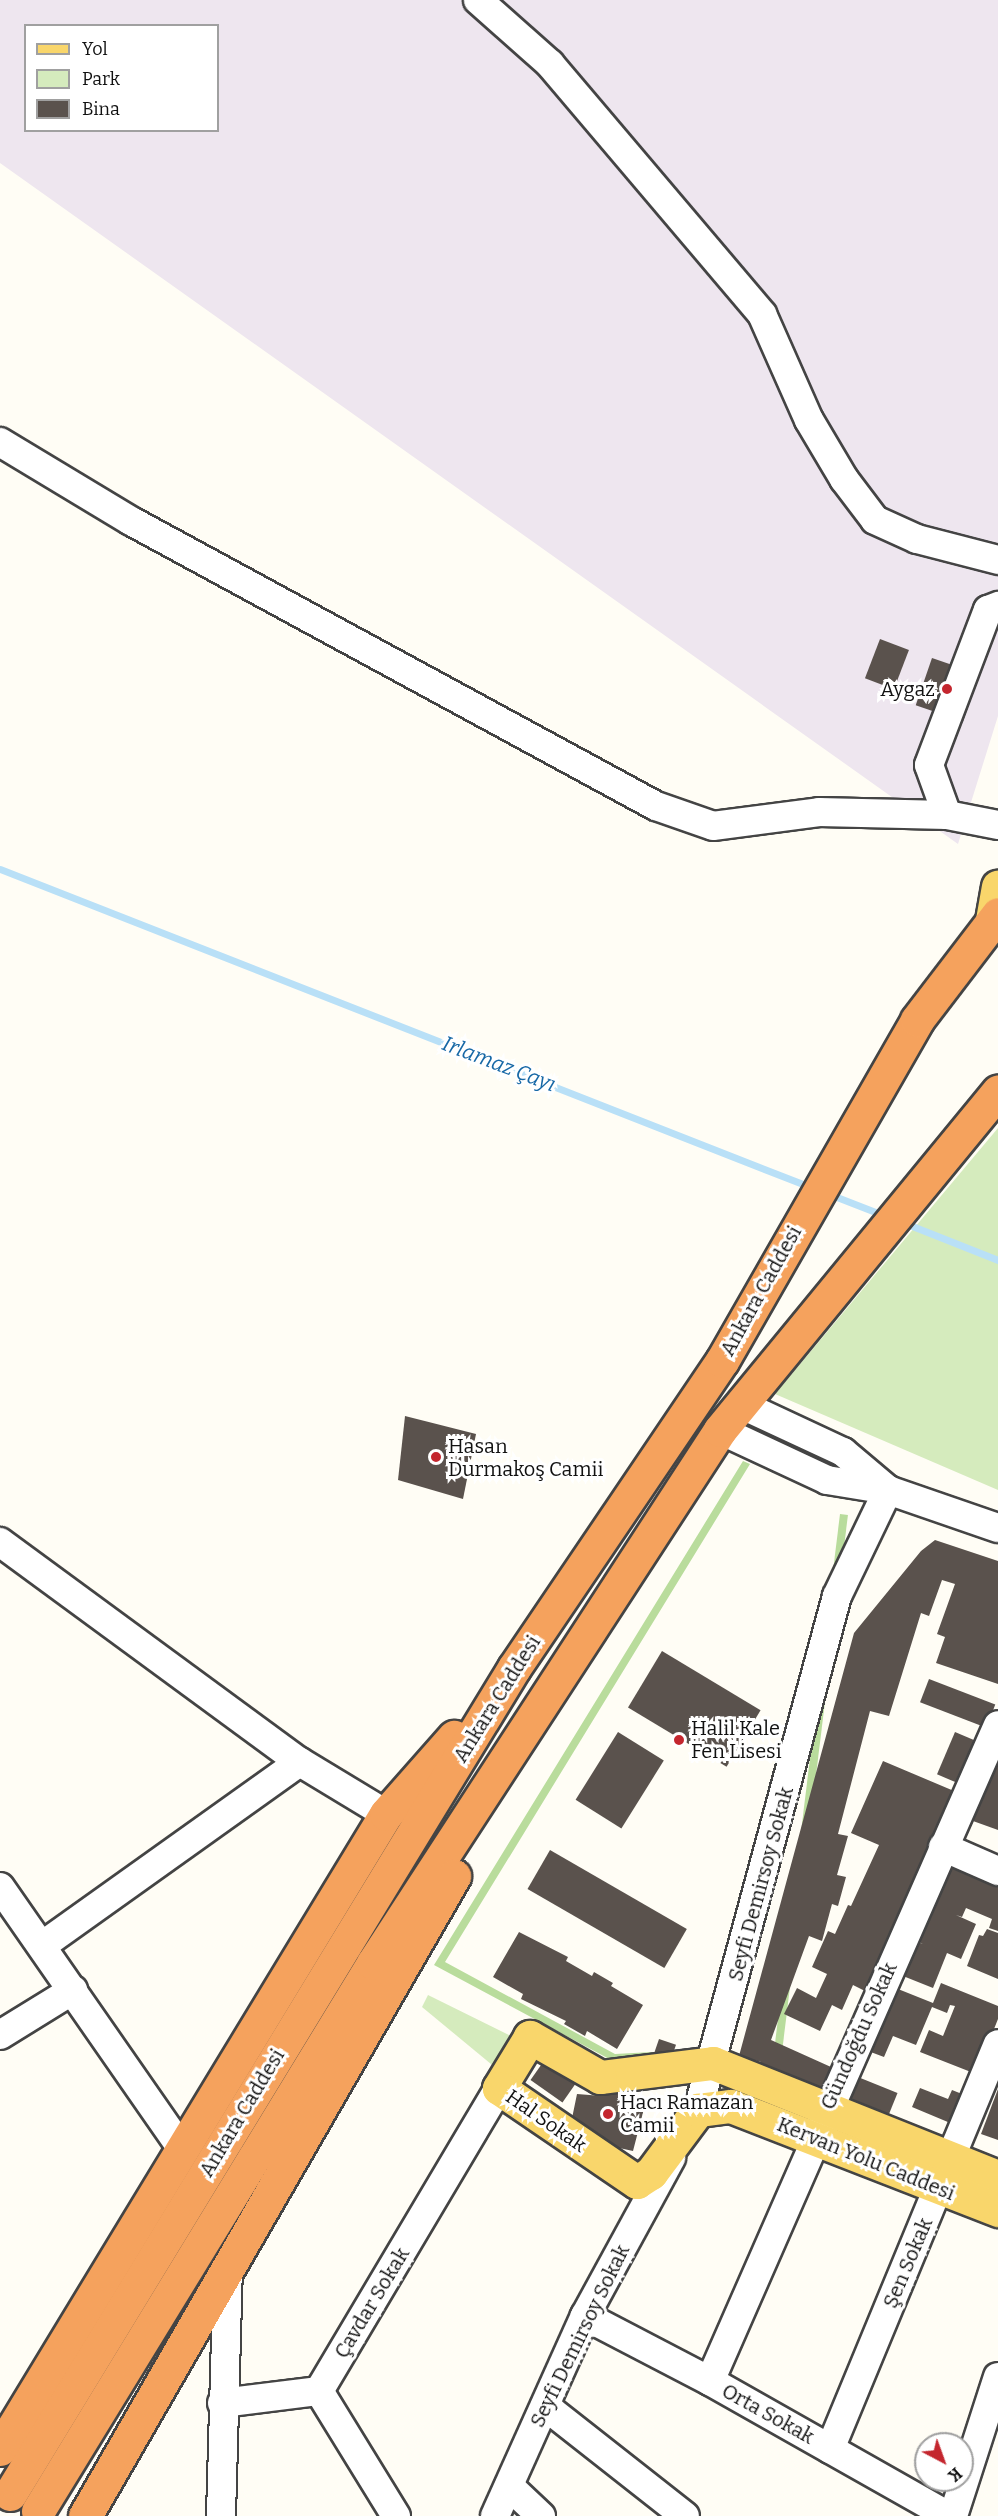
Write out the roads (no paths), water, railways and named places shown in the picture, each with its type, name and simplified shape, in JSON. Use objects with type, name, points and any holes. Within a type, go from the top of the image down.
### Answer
[{"type":"highway","name":"Ankara Caddesi","points":[[10,2494],[514,1668],[722,1361],[876,1086],[917,1020],[996,921]]},
{"type":"highway","name":"Ankara Caddesi","points":[[38,2511],[373,1963],[601,1608],[720,1430],[983,1113]]},
{"type":"highway","points":[[85,2516],[500,1795],[601,1608]]},
{"type":"highway","points":[[0,2449],[181,2147],[387,1814],[514,1668]]},
{"type":"main road","points":[[996,921],[998,887]]},
{"type":"main road","name":"Hal Sokak","points":[[693,2119],[651,2173],[637,2182],[499,2088],[530,2037],[600,2077],[713,2063]]},
{"type":"main road","name":"Kervan Yolu Caddesi","points":[[713,2063],[952,2156],[998,2177]]},
{"type":"main road","name":"Kervan Yolu Caddesi","points":[[693,2119],[731,2106],[998,2210]]},
{"type":"street","points":[[478,0],[550,64],[762,314],[809,420],[844,479],[875,520],[917,538],[998,560]]},
{"type":"street","points":[[0,442],[131,521],[656,806],[713,826],[819,812],[947,815],[998,825]]},
{"type":"street","points":[[947,815],[929,765],[988,610],[998,606]]},
{"type":"street","points":[[748,1395],[843,1452],[888,1490]]},
{"type":"street","points":[[720,1430],[827,1480],[888,1490],[998,1528]]},
{"type":"street","name":"Seyfi Demirsoy Sokak","points":[[495,2516],[585,2316],[693,2119],[713,2063],[837,1596],[888,1490]]},
{"type":"street","points":[[0,1542],[300,1762],[387,1814]]},
{"type":"street","name":"Gündoğdu Sokak","points":[[710,2381],[828,2107],[998,1725]]},
{"type":"street","points":[[43,1945],[300,1762]]},
{"type":"street","points":[[943,1847],[998,1871]]},
{"type":"street","points":[[0,1887],[43,1945],[181,2147]]},
{"type":"street","points":[[0,2035],[73,1990]]},
{"type":"street","name":"Şen Sokak","points":[[830,2449],[998,2044]]},
{"type":"street","name":"Çavdar Sokak","points":[[319,2391],[499,2088]]},
{"type":"street","points":[[221,2516],[222,2403],[228,2265]]},
{"type":"street","name":"Orta Sokak","points":[[585,2316],[710,2381],[951,2516]]},
{"type":"street","points":[[951,2516],[998,2377]]},
{"type":"street","points":[[222,2403],[319,2391],[396,2516]]},
{"type":"street","points":[[545,2406],[685,2516]]},
{"type":"street","points":[[509,2486],[541,2516]]},
{"type":"waterway","name":"Irlamaz Çayı","points":[[0,869],[810,1187]]},
{"type":"waterway","name":"Irlamaz Çayı","points":[[829,1194],[883,1215]]},
{"type":"waterway","name":"Irlamaz Çayı","points":[[902,1222],[998,1260]]},
{"type":"place","name":"Aygaz","points":[[947,689]]},
{"type":"place","name":"Hasan Durmakoş Camii","points":[[436,1457]]},
{"type":"place","name":"Halil Kale Fen Lisesi","points":[[679,1740]]},
{"type":"place","name":"Hacı Ramazan Camii","points":[[608,2114]]}]
